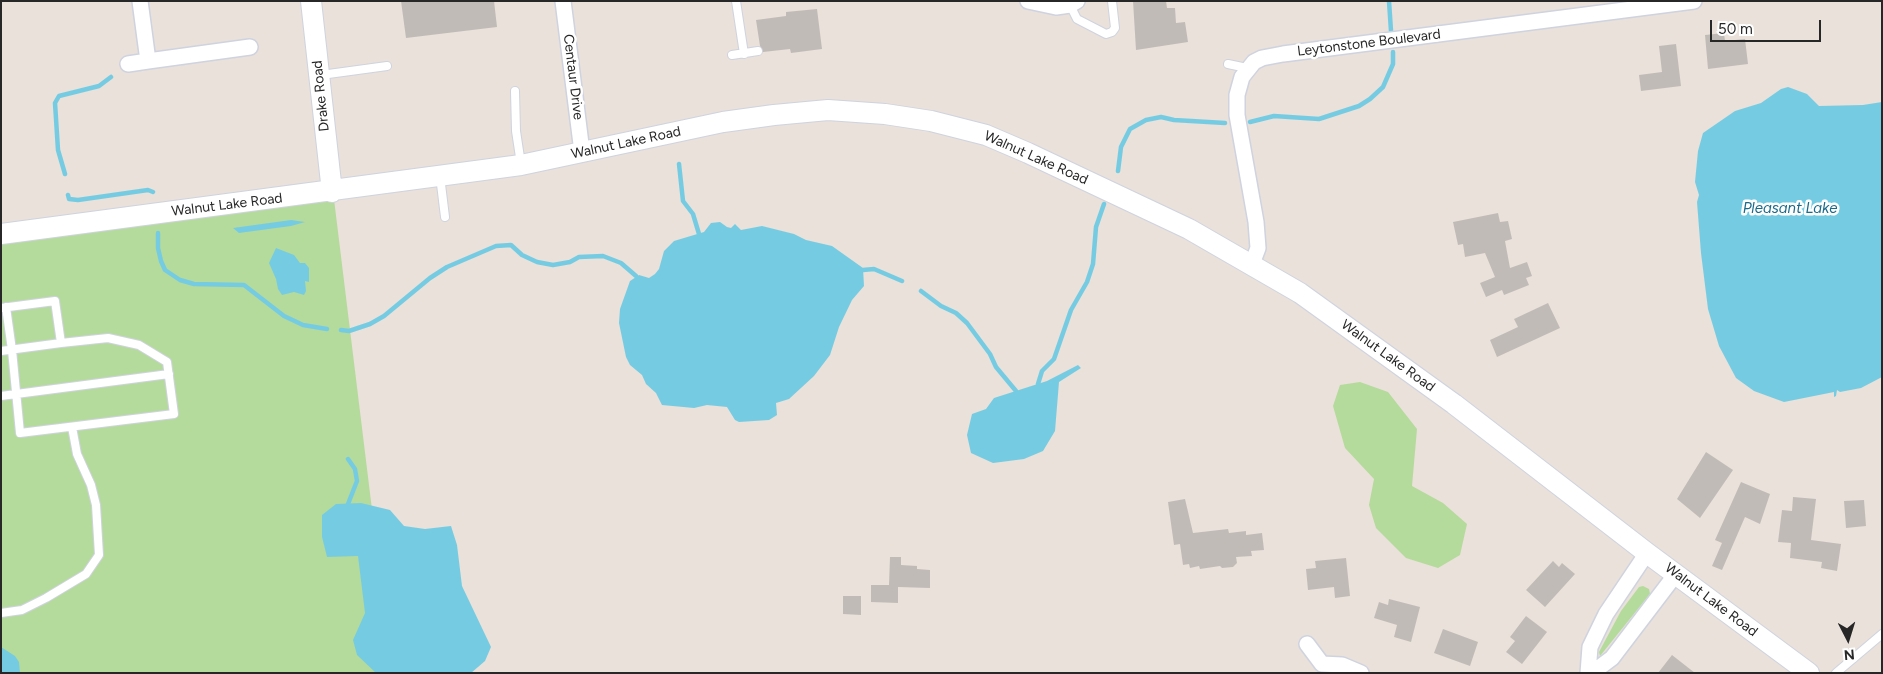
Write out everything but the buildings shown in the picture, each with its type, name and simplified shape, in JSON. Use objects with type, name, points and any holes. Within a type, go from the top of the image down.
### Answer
[{"type":"street","points":[[140,1],[148,61]]},
{"type":"street","name":"Drake Road","points":[[311,1],[332,192]]},
{"type":"street","name":"Centaur Drive","points":[[563,1],[582,152]]},
{"type":"street","points":[[1028,1],[1068,5]]},
{"type":"street","name":"Leytonstone Boulevard","points":[[1247,68],[1262,58],[1283,54],[1694,1]]},
{"type":"street","points":[[128,64],[250,47]]},
{"type":"street","points":[[1247,68],[1242,77],[1238,95],[1237,116],[1256,222],[1258,248],[1252,264]]},
{"type":"street","name":"Walnut Lake Road","points":[[1,234],[521,166],[723,122],[774,115],[828,110],[885,114],[931,121],[986,135],[1177,223],[1252,264],[1309,299],[1418,378],[1647,553],[1809,673]]},
{"type":"street","points":[[1588,673],[1590,647],[1606,614],[1647,553]]},
{"type":"street","points":[[1592,673],[1612,658],[1676,574]]},
{"type":"street","points":[[1307,644],[1316,668],[1342,665],[1361,673]]},
{"type":"lane","points":[[736,1],[744,54]]},
{"type":"lane","points":[[1068,5],[1077,19],[1106,34],[1112,32],[1115,28],[1112,1]]},
{"type":"lane","points":[[732,55],[758,52]]},
{"type":"lane","points":[[1228,64],[1247,68]]},
{"type":"lane","points":[[319,75],[387,66]]},
{"type":"lane","points":[[515,91],[516,131],[521,166]]},
{"type":"lane","points":[[440,176],[445,217]]},
{"type":"lane","points":[[1,351],[12,350],[61,343],[108,338],[139,345],[167,362],[174,414],[20,433],[12,350],[3,307],[55,301],[61,343]]},
{"type":"lane","points":[[1,396],[169,374]]},
{"type":"lane","points":[[1,613],[22,610],[46,598],[86,574],[100,555],[95,499],[77,454],[72,427]]},
{"type":"lane","points":[[1836,673],[1882,634]]},
{"type":"green space","points":[[333,191],[392,673],[1,673],[1,235]]},
{"type":"green space","points":[[1360,382],[1388,392],[1417,429],[1412,486],[1443,503],[1467,524],[1460,555],[1438,568],[1406,558],[1376,528],[1369,505],[1374,479],[1345,448],[1333,406],[1340,385]]},
{"type":"green space","points":[[1643,586],[1649,589],[1650,594],[1600,656],[1599,652],[1621,611],[1639,587]]},
{"type":"water","name":"Pleasant Lake","points":[[1788,87],[1807,94],[1819,106],[1863,105],[1882,102],[1882,377],[1861,388],[1840,392],[1837,390],[1834,397],[1834,392],[1784,402],[1754,391],[1736,378],[1719,346],[1708,309],[1701,253],[1697,202],[1699,195],[1695,182],[1698,151],[1703,133],[1735,111],[1761,103],[1781,89]]},
{"type":"water","points":[[291,220],[305,222],[291,226],[239,233],[233,228]]},
{"type":"water","points":[[720,222],[731,228],[735,224],[741,230],[762,226],[832,246],[863,268],[864,286],[852,300],[839,327],[830,355],[814,376],[789,399],[776,403],[777,415],[769,420],[739,422],[735,420],[727,407],[707,405],[694,408],[662,405],[656,393],[646,384],[642,375],[630,365],[626,357],[619,323],[620,309],[630,281],[639,275],[649,278],[655,274],[659,269],[664,251],[674,241],[704,232],[711,223]]},
{"type":"water","points":[[276,248],[294,255],[300,263],[305,263],[309,268],[309,282],[305,281],[306,291],[304,295],[294,292],[282,295],[278,289],[269,263]]},
{"type":"water","points":[[1078,365],[1081,368],[1059,382],[1055,431],[1043,451],[1024,459],[993,463],[971,453],[967,435],[972,414],[986,409],[994,398],[1047,381]]},
{"type":"water","points":[[361,503],[390,510],[404,526],[425,529],[451,526],[457,545],[462,586],[491,647],[485,661],[471,673],[376,673],[357,655],[353,640],[365,613],[358,556],[327,557],[322,537],[322,515],[336,504]]},
{"type":"water","points":[[1,647],[15,656],[19,662],[20,673],[1,673]]},
{"type":"waterway","points":[[1389,1],[1391,31]]},
{"type":"waterway","points":[[1250,122],[1274,116],[1319,119],[1359,106],[1383,87],[1393,64],[1393,52]]},
{"type":"waterway","points":[[65,174],[58,150],[55,103],[59,96],[99,86],[111,77]]},
{"type":"waterway","points":[[1118,171],[1121,147],[1130,129],[1146,120],[1161,117],[1174,120],[1225,123]]},
{"type":"waterway","points":[[679,164],[683,201],[693,214],[699,234]]},
{"type":"waterway","points":[[68,195],[69,199],[78,200],[148,190],[153,192]]},
{"type":"waterway","points":[[1038,384],[1042,371],[1054,359],[1071,310],[1087,282],[1093,264],[1096,227],[1104,204]]},
{"type":"waterway","points":[[158,233],[158,248],[165,270],[180,280],[194,284],[244,285],[284,316],[303,325],[327,329]]},
{"type":"waterway","points":[[341,330],[349,331],[370,324],[384,316],[430,278],[447,267],[496,246],[511,245],[522,255],[537,262],[553,265],[570,262],[579,257],[603,256],[621,263],[636,276]]},
{"type":"waterway","points":[[863,270],[874,269],[902,281]]},
{"type":"waterway","points":[[921,291],[941,306],[956,313],[967,323],[990,354],[996,367],[1016,391]]},
{"type":"waterway","points":[[348,459],[355,469],[357,481],[348,504]]}]
